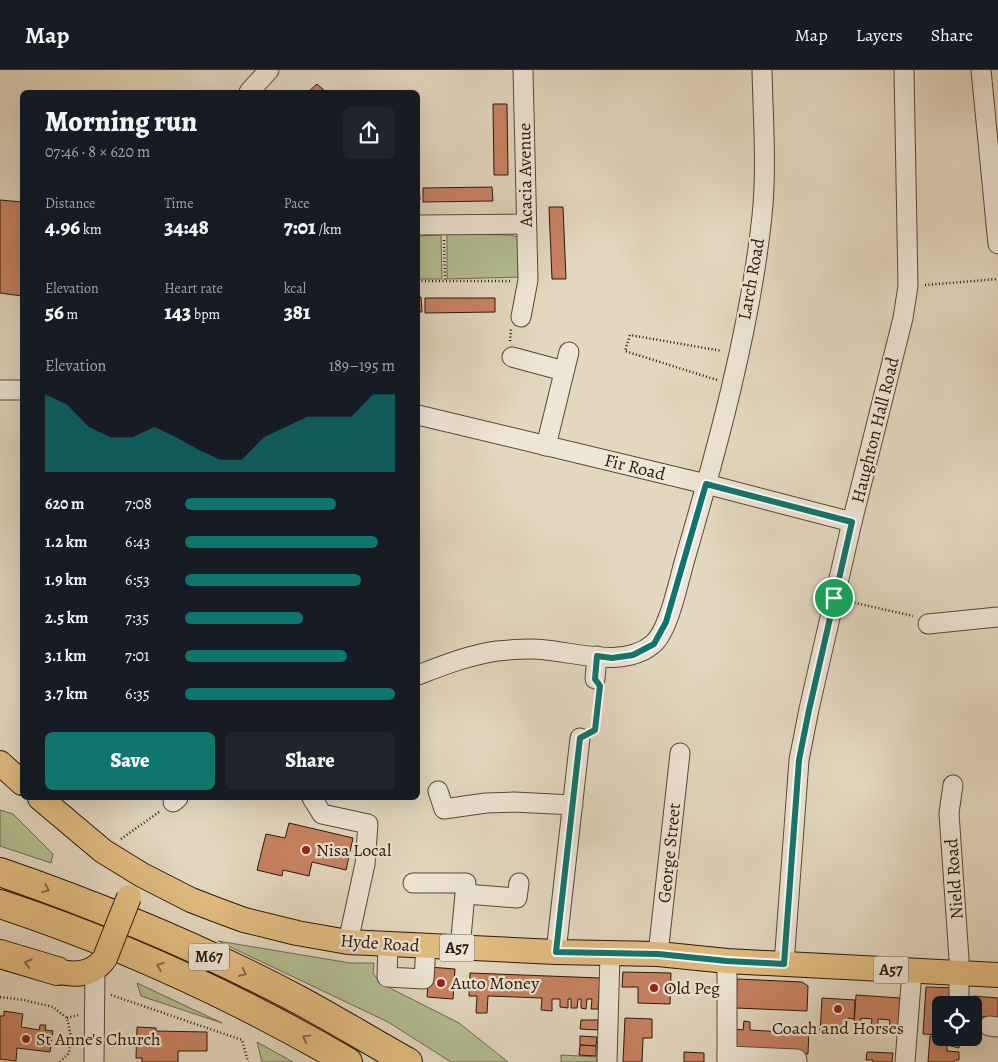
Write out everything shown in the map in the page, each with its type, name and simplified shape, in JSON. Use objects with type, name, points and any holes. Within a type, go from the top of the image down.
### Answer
[{"type":"highway","name":"M67","points":[[0,872],[176,941],[298,1000],[408,1062]]},
{"type":"highway","name":"M67","points":[[0,904],[31,914],[179,974],[304,1036],[348,1062]]},
{"type":"highway","points":[[0,954],[56,971]]},
{"type":"main road","points":[[0,763],[20,781]]},
{"type":"main road","name":"Hyde Road","points":[[42,800],[104,852],[142,875],[191,900],[244,920],[297,933],[348,942],[556,952],[658,954],[727,961],[998,975]]},
{"type":"main road","points":[[56,971],[78,974],[100,963],[129,898],[142,875]]},
{"type":"street","points":[[251,90],[269,70]]},
{"type":"street","name":"Acacia Avenue","points":[[520,317],[528,280],[523,70]]},
{"type":"street","name":"Larch Road","points":[[420,674],[458,660],[498,651],[532,649],[612,658],[633,655],[654,644],[666,622],[706,484],[738,353],[752,280],[762,216],[764,184],[762,70]]},
{"type":"street","name":"Haughton Hall Road","points":[[784,964],[799,760],[834,598],[903,318],[908,286],[904,70]]},
{"type":"street","points":[[981,70],[998,244]]},
{"type":"street","points":[[420,225],[526,224]]},
{"type":"street","points":[[546,446],[569,352]]},
{"type":"street","points":[[512,357],[564,371]]},
{"type":"street","points":[[0,390],[20,390]]},
{"type":"street","name":"Fir Road","points":[[420,415],[706,484],[852,522]]},
{"type":"street","points":[[928,624],[998,617]]},
{"type":"street","points":[[595,679],[597,656]]},
{"type":"street","points":[[556,952],[580,738]]},
{"type":"street","name":"George Street","points":[[658,954],[680,752]]},
{"type":"street","name":"Nield Road","points":[[954,785],[949,813],[960,959],[959,996]]},
{"type":"street","points":[[438,791],[444,808],[514,802],[572,806]]},
{"type":"street","points":[[313,800],[322,814],[368,824],[365,864],[348,942]]},
{"type":"street","points":[[413,883],[466,888],[517,898],[519,883]]},
{"type":"street","points":[[460,948],[466,888]]},
{"type":"street","points":[[388,944],[387,977],[424,979],[426,946]]},
{"type":"street","points":[[607,1062],[610,954]]},
{"type":"street","points":[[727,961],[727,1059],[797,1059]]},
{"type":"street","points":[[94,1062],[100,963]]},
{"type":"street","points":[[906,1062],[912,971]]},
{"type":"path","points":[[444,225],[445,281]]},
{"type":"path","points":[[908,286],[998,279]]},
{"type":"path","points":[[420,281],[528,280]]},
{"type":"path","points":[[512,357],[510,348],[512,323],[520,317]]},
{"type":"path","points":[[731,384],[625,351],[630,335],[738,353]]},
{"type":"path","points":[[834,598],[914,617],[928,624]]},
{"type":"path","points":[[580,738],[595,730],[600,686],[595,679]]},
{"type":"path","points":[[104,852],[176,800]]},
{"type":"path","points":[[110,995],[242,1040],[248,1062]]},
{"type":"path","points":[[0,998],[24,1000],[52,1007],[67,1018],[71,1037],[69,1054],[60,1062]]},
{"type":"green space","points":[[447,234],[510,235],[517,237],[520,244],[522,277],[447,279]]},
{"type":"green space","points":[[441,235],[442,279],[420,279],[420,236]]},
{"type":"green space","points":[[0,810],[13,814],[53,854],[51,863],[0,846]]},
{"type":"green space","points":[[218,941],[350,963],[374,963],[373,973],[380,983],[459,1023],[508,1062],[451,1062],[388,1022]]},
{"type":"green space","points":[[137,983],[222,1023],[141,996]]},
{"type":"green space","points":[[257,1042],[293,1062],[262,1062]]},
{"type":"green space","points":[[561,1055],[597,1057],[597,1062],[561,1062]]},
{"type":"building","points":[[317,84],[324,90],[310,90]]},
{"type":"building","points":[[493,104],[507,104],[508,175],[494,175]]},
{"type":"building","points":[[492,187],[493,201],[423,202],[423,188]]},
{"type":"building","points":[[0,200],[20,202],[20,296],[0,293]]},
{"type":"building","points":[[549,207],[563,207],[566,279],[552,279]]},
{"type":"building","points":[[420,297],[421,297],[422,312],[420,312]]},
{"type":"building","points":[[425,298],[495,298],[495,312],[425,313]]},
{"type":"building","name":"Nisa Local","points":[[289,823],[353,838],[346,870],[312,862],[309,876],[283,870],[282,876],[257,870],[266,834],[285,838]]},
{"type":"building","name":"Auto Money","points":[[429,967],[455,969],[453,999],[427,997]]},
{"type":"building","name":"Old Peg","points":[[623,972],[671,973],[670,1004],[638,1003],[638,987],[622,987]]},
{"type":"building","points":[[470,973],[600,978],[598,1009],[591,1009],[592,999],[587,999],[586,1009],[581,1008],[581,999],[578,999],[577,1008],[571,1008],[571,999],[568,999],[568,1008],[560,1007],[560,999],[552,999],[552,1011],[541,1010],[542,998],[488,996],[487,1013],[476,1013],[477,996],[469,996]]},
{"type":"building","points":[[737,979],[802,982],[808,986],[807,1011],[736,1008]]},
{"type":"building","points":[[926,987],[956,988],[956,996],[932,996],[932,1034],[923,1034]]},
{"type":"building","points":[[856,995],[900,998],[898,1030],[889,1030],[890,1020],[878,1019],[878,1028],[871,1028],[872,1019],[861,1018],[860,1027],[854,1026]]},
{"type":"building","points":[[982,997],[998,998],[998,1018],[982,1017]]},
{"type":"building","name":"Coach and Horses","points":[[822,998],[855,1000],[854,1019],[848,1018],[847,1027],[832,1026],[831,1033],[820,1033]]},
{"type":"building","name":"St Anne's Church","points":[[4,1011],[23,1014],[21,1027],[39,1030],[40,1025],[46,1025],[45,1030],[53,1031],[50,1052],[17,1048],[16,1061],[0,1059],[0,1016],[4,1016]]},
{"type":"building","points":[[625,1018],[652,1019],[652,1038],[643,1038],[642,1062],[623,1062]]},
{"type":"building","points":[[581,1020],[598,1020],[598,1030],[580,1029]]},
{"type":"building","points":[[744,1021],[750,1022],[750,1030],[800,1033],[801,1026],[809,1027],[808,1054],[734,1051],[735,1029],[743,1030]]},
{"type":"building","points":[[137,1027],[156,1028],[156,1031],[207,1032],[207,1051],[178,1051],[178,1062],[142,1062],[142,1058],[136,1058]]},
{"type":"building","points":[[580,1036],[597,1037],[596,1046],[580,1045]]},
{"type":"building","points":[[930,1036],[932,1036],[932,1046],[947,1046],[947,1051],[959,1052],[959,1060],[954,1062],[928,1062]]},
{"type":"building","points":[[580,1045],[596,1046],[596,1056],[579,1055]]},
{"type":"building","points":[[684,1052],[704,1053],[704,1062],[684,1062]]},
{"type":"building","points":[[867,1052],[893,1053],[892,1062],[866,1060]]},
{"type":"place","name":"Nisa Local","points":[[306,850]]},
{"type":"place","name":"Auto Money","points":[[441,983]]},
{"type":"place","name":"Old Peg","points":[[654,988]]},
{"type":"place","name":"Coach and Horses","points":[[838,1009]]},
{"type":"place","name":"St Anne's Church","points":[[26,1039]]},
{"type":"route","points":[[706,484],[852,522],[834,598],[799,760],[784,964],[727,961],[658,954],[556,952],[580,738],[595,730],[600,686],[595,679],[597,656],[612,658],[633,655],[654,644],[666,622],[706,484]]}]
